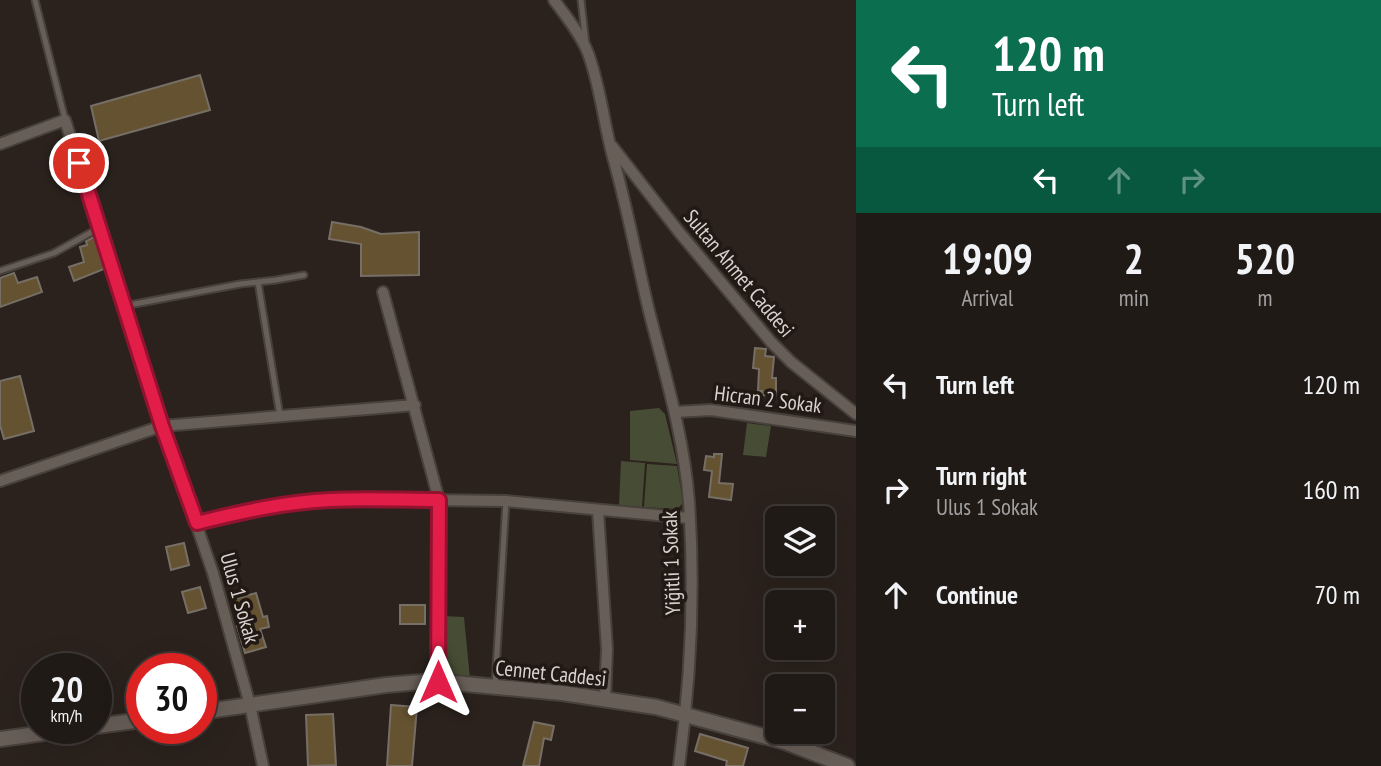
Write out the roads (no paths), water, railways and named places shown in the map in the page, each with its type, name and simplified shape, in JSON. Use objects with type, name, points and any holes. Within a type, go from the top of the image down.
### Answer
[{"type":"street","points":[[554,0],[587,50]]},
{"type":"street","name":"Yiğitli 1 Sokak","points":[[587,50],[675,412],[685,473],[693,602],[686,715],[679,766]]},
{"type":"street","points":[[0,144],[65,120]]},
{"type":"street","name":"Ulus 1 Sokak","points":[[65,120],[162,425],[197,523],[250,705],[263,766]]},
{"type":"street","name":"Sultan Ahmet Caddesi","points":[[608,141],[679,232],[771,342],[791,362],[856,414]]},
{"type":"street","points":[[383,292],[439,500],[438,682]]},
{"type":"street","points":[[0,481],[162,425],[415,405]]},
{"type":"street","name":"Hicran 2 Sokak","points":[[675,412],[711,410],[856,431]]},
{"type":"street","points":[[197,523],[248,510],[303,502],[357,499],[506,501],[689,518]]},
{"type":"street","points":[[598,511],[607,649],[605,700]]},
{"type":"street","name":"Cennet Caddesi","points":[[217,710],[416,681],[438,682],[605,700],[686,715],[808,750],[847,766]]},
{"type":"street","points":[[0,739],[21,736]]},
{"type":"lane","points":[[35,0],[65,120]]},
{"type":"lane","points":[[581,0],[587,50]]},
{"type":"lane","points":[[0,271],[54,253],[99,228]]},
{"type":"lane","points":[[124,306],[304,275]]},
{"type":"lane","points":[[258,282],[280,416]]},
{"type":"lane","points":[[495,688],[506,501]]}]
